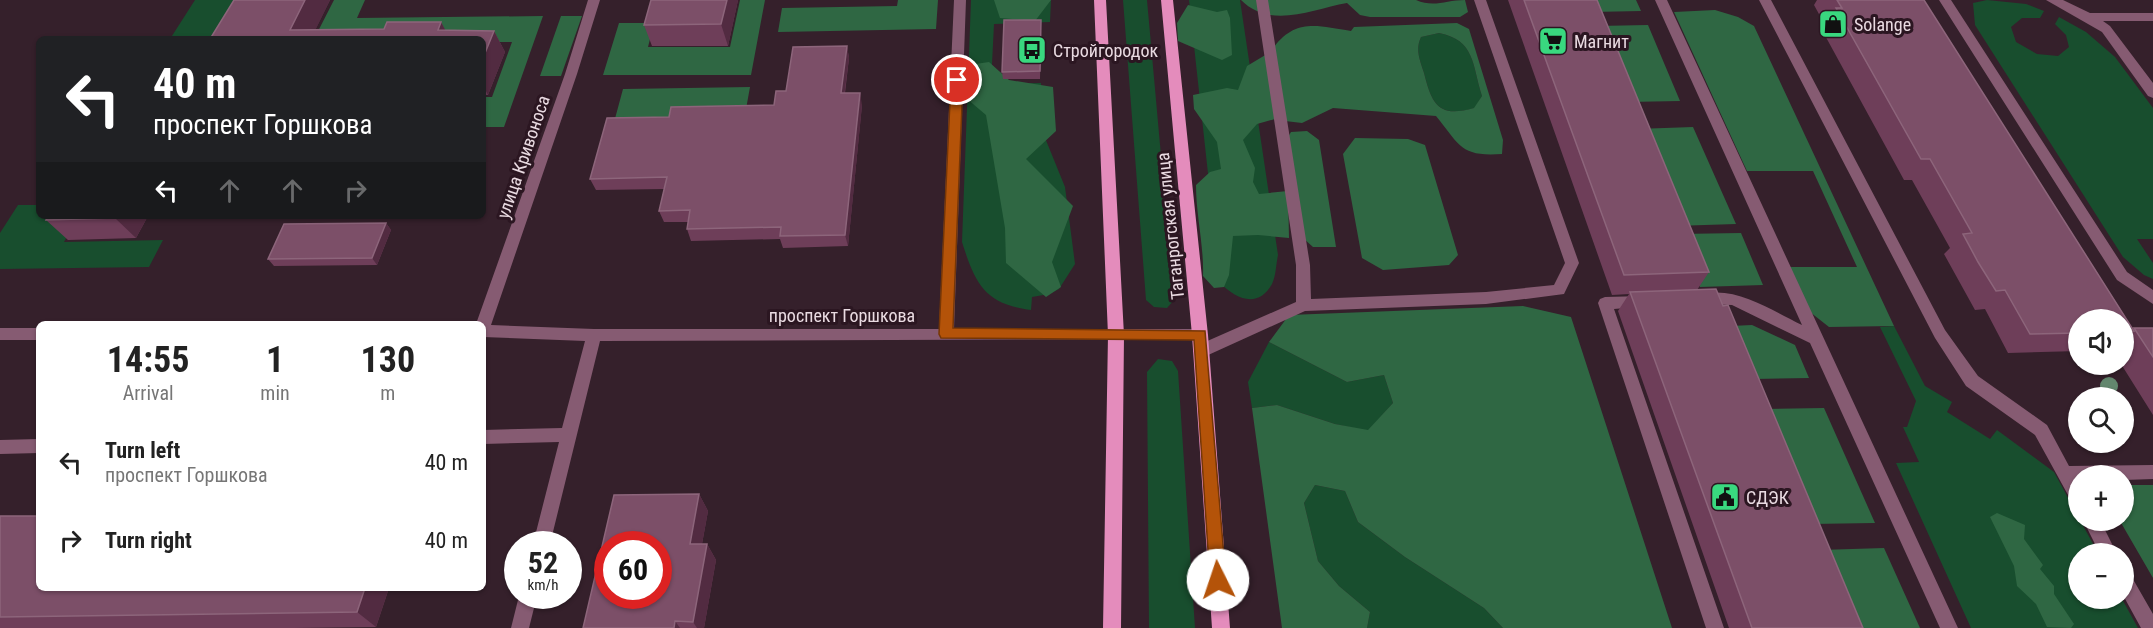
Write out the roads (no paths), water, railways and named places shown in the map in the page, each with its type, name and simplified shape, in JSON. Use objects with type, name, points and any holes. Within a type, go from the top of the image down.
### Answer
[{"type":"main road","points":[[1100,0],[1116,335],[1112,628]]},
{"type":"main road","name":"Таганрогская улица","points":[[1167,0],[1200,335],[1221,628]]},
{"type":"street","name":"улица Кривоноса","points":[[484,321],[571,74],[594,0]]},
{"type":"street","points":[[946,334],[960,0]]},
{"type":"street","points":[[1262,0],[1303,265],[1304,305]]},
{"type":"street","points":[[1201,351],[1304,305],[1486,298],[1559,290],[1572,263],[1479,0]]},
{"type":"street","points":[[1661,0],[1949,628]]},
{"type":"street","points":[[1766,0],[1940,334],[1972,381],[2040,430],[2068,479]]},
{"type":"street","points":[[1945,0],[2122,276],[2153,298]]},
{"type":"street","points":[[2052,0],[2088,16],[2106,29],[2153,93]]},
{"type":"street","points":[[2088,16],[2153,17]]},
{"type":"street","points":[[1686,301],[1733,299],[1815,338]]},
{"type":"street","points":[[1663,302],[1605,303],[1715,628]]},
{"type":"street","name":"проспект Горшкова","points":[[486,332],[594,335],[1200,335]]},
{"type":"street","points":[[0,334],[36,334]]},
{"type":"street","points":[[544,531],[594,335]]},
{"type":"street","points":[[486,437],[568,435]]},
{"type":"street","points":[[0,447],[36,446]]},
{"type":"street","points":[[2065,473],[2153,472]]},
{"type":"street","points":[[2134,598],[2151,628]]},
{"type":"street","points":[[520,628],[525,609]]},
{"type":"place","name":"Solange","points":[[1833,24]]},
{"type":"place","name":"Магнит","points":[[1553,41]]},
{"type":"place","name":"Стройгородок","points":[[1032,50]]},
{"type":"place","name":"СДЭК","points":[[1725,497]]}]
